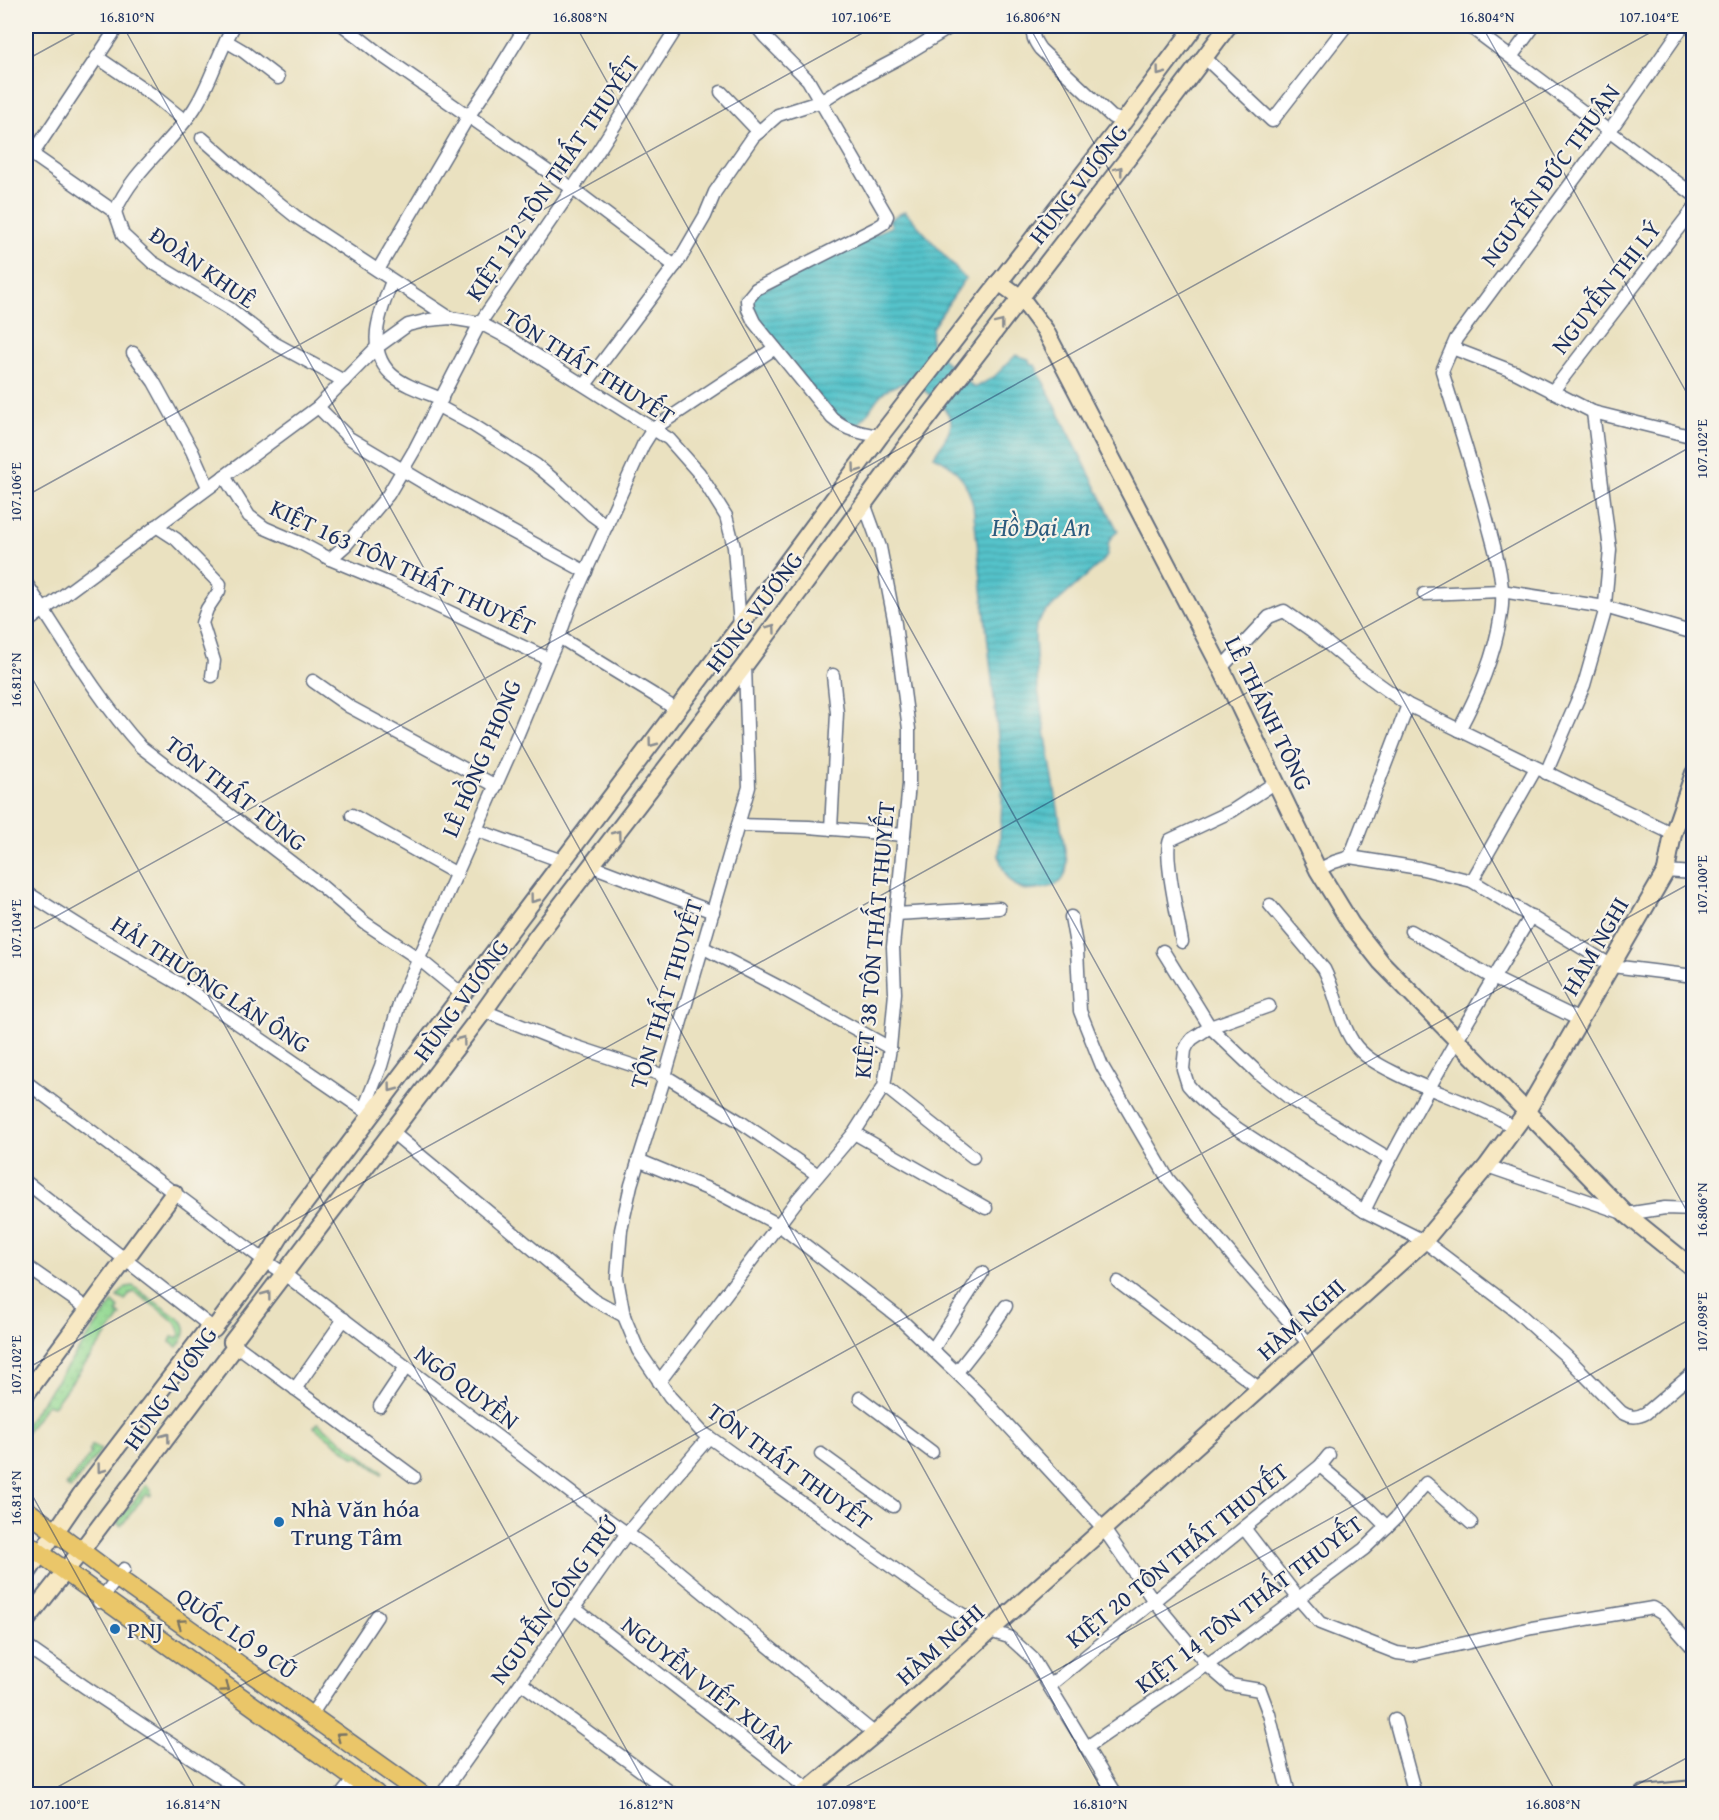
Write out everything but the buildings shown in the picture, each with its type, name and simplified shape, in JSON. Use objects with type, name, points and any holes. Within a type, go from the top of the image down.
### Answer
[{"type":"main road","name":"HÙNG VƯƠNG","points":[[26,1575],[33,1549],[55,1532],[265,1261],[367,1113],[463,995],[880,436],[1195,26]]},
{"type":"main road","name":"HÙNG VƯƠNG","points":[[26,1621],[81,1551],[283,1273],[305,1248],[484,1011],[538,935],[745,665],[937,406],[1228,26]]},
{"type":"main road","points":[[1183,41],[1204,57]]},
{"type":"main road","points":[[1124,121],[1145,136]]},
{"type":"main road","name":"LÊ THÁNH TÔNG","points":[[999,282],[1021,298],[1045,330],[1221,668],[1318,870],[1351,924],[1381,962],[1626,1214],[1694,1269]]},
{"type":"main road","points":[[740,626],[745,665]]},
{"type":"main road","name":"HÀM NGHI","points":[[808,1793],[1424,1240],[1487,1166],[1527,1111],[1612,966],[1666,872],[1673,834],[1694,772]]},
{"type":"main road","points":[[566,857],[591,867]]},
{"type":"main road","points":[[463,995],[484,1011]]},
{"type":"main road","points":[[367,1113],[392,1131]]},
{"type":"main road","points":[[26,1394],[174,1193]]},
{"type":"main road","points":[[212,1328],[233,1344]]},
{"type":"main road","name":"QUỐC LỘ 9 CŨ","points":[[26,1510],[81,1551],[121,1573],[311,1716],[422,1794]]},
{"type":"main road","name":"QUỐC LỘ 9 CŨ","points":[[33,1549],[100,1601],[376,1794]]},
{"type":"main road","points":[[295,1737],[311,1716]]},
{"type":"main road","points":[[354,1779],[370,1758]]},
{"type":"main road","points":[[1643,1794],[1694,1789]]},
{"type":"street","points":[[118,26],[29,152],[115,212],[120,198],[185,121],[205,89],[234,26]]},
{"type":"street","points":[[344,26],[468,117],[573,189],[675,266]]},
{"type":"street","points":[[378,270],[468,117],[526,26]]},
{"type":"street","name":"KIỆT 112 TÔN THẤT THUYẾT","points":[[330,559],[346,545],[372,515],[403,470],[480,323],[573,189],[678,26]]},
{"type":"street","points":[[756,26],[808,80],[887,216],[884,223],[876,228],[756,289],[747,300],[748,309],[754,322],[832,418],[843,427],[856,433],[880,436]]},
{"type":"street","points":[[585,386],[675,266],[705,216],[715,192],[753,137],[778,115],[822,101],[952,26]]},
{"type":"street","points":[[1035,26],[1034,39],[1040,49],[1112,117],[1124,121]]},
{"type":"street","points":[[1204,57],[1272,121],[1346,26]]},
{"type":"street","points":[[1469,26],[1694,195]]},
{"type":"street","points":[[1511,57],[1534,26]]},
{"type":"street","name":"NGUYỄN ĐỨC THUẬN","points":[[1459,730],[1477,695],[1491,658],[1501,613],[1501,570],[1442,371],[1456,339],[1609,132],[1683,26]]},
{"type":"street","points":[[226,41],[252,57],[278,78]]},
{"type":"street","points":[[97,57],[154,96],[185,121]]},
{"type":"street","points":[[721,92],[759,132]]},
{"type":"street","points":[[202,138],[295,216],[450,318]]},
{"type":"street","name":"NGUYỄN THỊ LÝ","points":[[1552,392],[1694,208]]},
{"type":"street","name":"ĐOÀN KHUÊ","points":[[115,212],[123,236],[152,262],[230,309],[274,343],[344,381]]},
{"type":"street","points":[[392,281],[379,321],[376,348],[391,373],[536,465],[607,526]]},
{"type":"street","name":"TÔN THẤT THUYẾT","points":[[26,623],[318,407],[376,348],[408,325],[450,318],[480,323],[512,340],[669,439],[699,473],[726,516],[734,547],[740,626]]},
{"type":"street","points":[[653,429],[775,348]]},
{"type":"street","points":[[1452,348],[1517,373],[1593,412],[1694,437]]},
{"type":"street","points":[[133,353],[154,382],[192,451],[208,487]]},
{"type":"street","points":[[318,407],[349,438],[443,494],[586,572]]},
{"type":"street","points":[[1472,881],[1541,770],[1584,685],[1604,615],[1610,550],[1593,412]]},
{"type":"street","name":"LÊ HỒNG PHONG","points":[[367,1113],[400,1002],[458,874],[559,637],[570,606],[643,445],[653,429]]},
{"type":"street","name":"KIỆT 163 TÔN THẤT THUYẾT","points":[[224,476],[249,516],[265,528],[549,659]]},
{"type":"street","name":"KIỆT 38 TÔN THẤT THUYẾT","points":[[659,1382],[779,1225],[854,1133],[884,1086],[895,993],[893,947],[909,784],[909,729],[895,624],[880,547],[864,503]]},
{"type":"street","points":[[156,526],[176,539],[220,584],[219,591],[207,609],[202,623],[214,662],[212,676]]},
{"type":"street","name":"TÔN THẤT TÙNG","points":[[26,584],[103,700],[141,747],[318,883],[365,923],[419,959],[463,995]]},
{"type":"street","points":[[1424,594],[1501,591],[1605,607],[1694,633]]},
{"type":"street","points":[[1221,668],[1269,618],[1284,611],[1408,705],[1673,834]]},
{"type":"street","points":[[559,637],[677,710]]},
{"type":"street","name":"TÔN THẤT THUYẾT","points":[[745,665],[749,787],[626,1207],[617,1278],[624,1316],[638,1350],[659,1382],[702,1432],[938,1600],[990,1631],[1009,1637],[1020,1646],[1032,1658],[1115,1794]]},
{"type":"street","points":[[831,829],[837,712],[833,675]]},
{"type":"street","points":[[313,681],[350,706],[495,786]]},
{"type":"street","points":[[1350,857],[1408,705]]},
{"type":"street","points":[[1182,942],[1167,848],[1170,840],[1232,811],[1276,782]]},
{"type":"street","points":[[352,815],[458,874]]},
{"type":"street","points":[[738,825],[904,835]]},
{"type":"street","points":[[476,830],[566,857]]},
{"type":"street","points":[[1318,870],[1350,857],[1419,868],[1472,881],[1612,966],[1694,976]]},
{"type":"street","points":[[591,867],[713,912]]},
{"type":"street","points":[[1666,872],[1694,873]]},
{"type":"street","name":"HẢI THƯỢNG LÃN ÔNG","points":[[26,892],[183,986],[367,1113]]},
{"type":"street","points":[[1270,905],[1324,969],[1348,1034],[1363,1053],[1379,1065],[1515,1128]]},
{"type":"street","points":[[896,914],[999,908]]},
{"type":"street","points":[[1364,1211],[1428,1089],[1531,916]]},
{"type":"street","points":[[1071,917],[1077,950],[1080,1011],[1102,1066],[1168,1179],[1309,1344]]},
{"type":"street","points":[[1411,931],[1493,978],[1580,1020]]},
{"type":"street","points":[[702,947],[890,1048]]},
{"type":"street","points":[[1163,951],[1210,1027],[1258,1073],[1292,1100],[1390,1159]]},
{"type":"street","points":[[1269,1006],[1210,1027],[1192,1039],[1185,1050],[1183,1069],[1188,1085],[1214,1111],[1364,1211],[1424,1240],[1515,1310],[1566,1356],[1626,1416],[1640,1416],[1646,1413],[1694,1372]]},
{"type":"street","points":[[484,1011],[562,1042],[665,1076],[742,1123],[819,1175]]},
{"type":"street","name":"NGÔ QUYỀN","points":[[26,1082],[663,1559],[875,1734]]},
{"type":"street","points":[[884,1086],[973,1157]]},
{"type":"street","points":[[392,1131],[593,1299],[624,1316]]},
{"type":"street","points":[[854,1133],[986,1208]]},
{"type":"street","points":[[638,1160],[720,1194],[779,1225],[897,1316],[957,1372],[1103,1528],[1154,1601],[1207,1665],[1230,1685],[1260,1690],[1269,1714],[1289,1794]]},
{"type":"street","points":[[1487,1166],[1626,1214],[1665,1208],[1694,1209]]},
{"type":"street","points":[[26,1182],[212,1328]]},
{"type":"street","points":[[26,1266],[88,1309]]},
{"type":"street","points":[[933,1349],[982,1273]]},
{"type":"street","points":[[1118,1282],[1260,1389]]},
{"type":"street","points":[[957,1372],[1006,1306]]},
{"type":"street","points":[[295,1389],[344,1319]]},
{"type":"street","points":[[233,1344],[414,1477]]},
{"type":"street","points":[[381,1406],[406,1367]]},
{"type":"street","points":[[860,1398],[932,1452]]},
{"type":"street","name":"NGUYỄN CÔNG TRỨ","points":[[442,1794],[627,1533],[709,1437]]},
{"type":"street","points":[[821,1454],[894,1506]]},
{"type":"street","name":"KIỆT 20 TÔN THẤT THUYẾT","points":[[1049,1686],[1320,1466],[1329,1455]]},
{"type":"street","points":[[1320,1466],[1357,1497],[1387,1527]]},
{"type":"street","name":"KIỆT 14 TÔN THẤT THUYẾT","points":[[1087,1747],[1207,1665],[1364,1550],[1426,1483],[1471,1523]]},
{"type":"street","points":[[1244,1528],[1320,1623],[1398,1653],[1412,1655],[1532,1628],[1653,1608],[1663,1614],[1694,1649]]},
{"type":"street","points":[[100,1601],[121,1573]]},
{"type":"street","name":"NGUYỄN VIẾT XUÂN","points":[[574,1608],[808,1793]]},
{"type":"street","points":[[311,1716],[377,1616]]},
{"type":"street","points":[[26,1646],[246,1794]]},
{"type":"street","points":[[521,1683],[673,1794]]},
{"type":"street","points":[[1395,1720],[1415,1794]]},
{"type":"street","points":[[342,1794],[354,1779]]},
{"type":"green space","points":[[133,1286],[182,1321],[185,1334],[177,1347],[170,1342],[172,1337],[179,1337],[180,1329],[166,1314],[134,1292],[125,1300],[117,1297],[126,1287]]},
{"type":"green space","points":[[113,1302],[119,1308],[117,1312],[121,1316],[55,1404],[53,1406],[47,1404],[26,1433],[26,1424]]},
{"type":"green space","points":[[318,1423],[383,1472],[382,1474],[359,1457],[354,1457],[314,1427]]},
{"type":"green space","points":[[92,1445],[101,1450],[70,1489],[66,1486],[91,1454],[89,1451]]},
{"type":"green space","points":[[146,1485],[151,1489],[151,1495],[146,1494],[121,1526],[117,1523]]},
{"type":"water","name":"Hồ Đại An","points":[[905,211],[965,279],[932,328],[933,350],[975,388],[994,377],[1016,355],[1028,359],[1032,365],[1035,365],[1118,531],[1110,540],[1105,559],[1043,615],[1036,625],[1038,689],[1067,862],[1061,882],[1047,888],[1029,891],[1017,887],[1006,875],[1000,860],[1003,782],[973,505],[960,475],[949,464],[934,456],[949,431],[950,417],[935,399],[912,381],[885,391],[854,427],[844,425],[745,313],[746,298],[892,226],[889,220]]},
{"type":"place","name":"Nhà Văn hóa Trung Tâm","points":[[279,1522]]},
{"type":"place","name":"PNJ","points":[[115,1629]]}]
